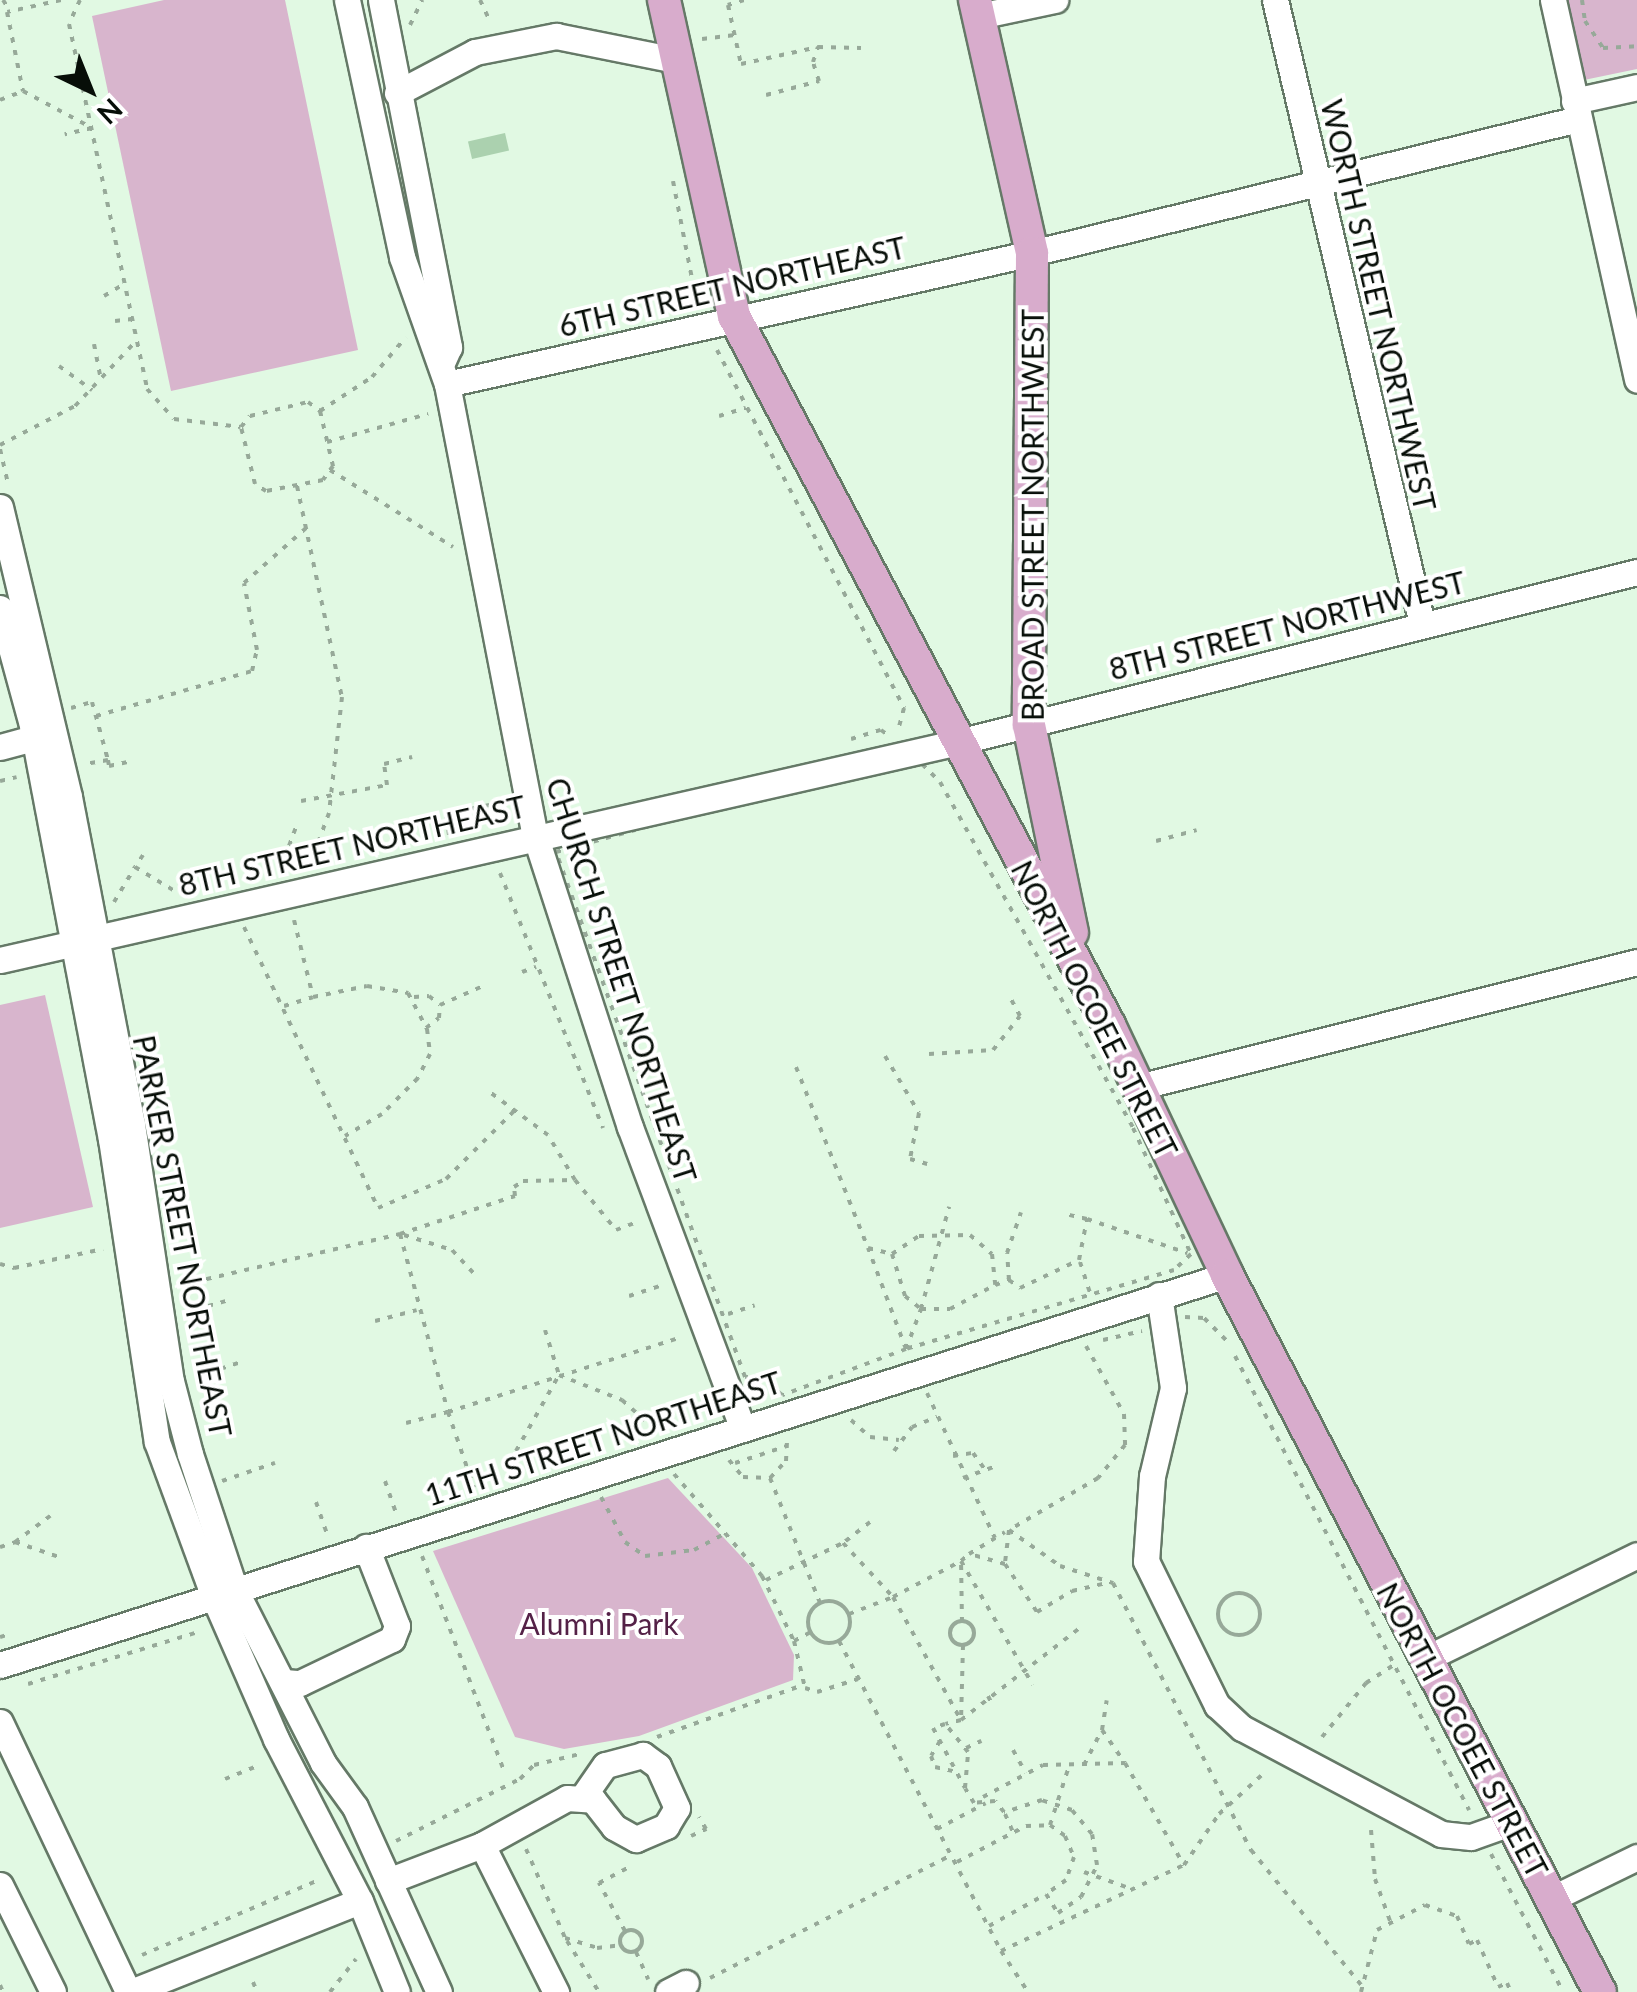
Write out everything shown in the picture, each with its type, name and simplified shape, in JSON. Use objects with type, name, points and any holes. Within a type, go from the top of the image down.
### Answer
[{"type":"main road","name":"NORTH OCOEE STREET","points":[[664,0],[719,320],[1109,1025],[1410,1662],[1496,1829],[1551,1899],[1600,1992]]},
{"type":"main road","name":"BROAD STREET NORTHWEST","points":[[977,8],[1032,253],[1030,724],[1068,920],[1109,1025]]},
{"type":"street","name":"CHURCH STREET NORTHEAST","points":[[347,0],[402,257],[430,348],[444,373],[535,836],[630,1127],[743,1429]]},
{"type":"street","name":"CHURCH STREET NORTHEAST","points":[[380,0],[450,347],[444,373]]},
{"type":"street","points":[[977,8],[1055,0]]},
{"type":"street","name":"WORTH STREET NORTHWEST","points":[[1275,0],[1315,183],[1422,624]]},
{"type":"street","points":[[1552,0],[1637,380]]},
{"type":"street","points":[[398,93],[475,52],[556,36],[676,60]]},
{"type":"street","name":"6TH STREET NORTHEAST","points":[[444,373],[719,320],[1032,253],[1315,183],[1576,110],[1637,86]]},
{"type":"street","name":"PARKER STREET NORTHEAST","points":[[0,507],[50,706],[90,933],[111,1139],[157,1442],[224,1594],[276,1738],[360,1902],[397,1992]]},
{"type":"street","name":"8TH STREET NORTHWEST","points":[[954,742],[1637,572]]},
{"type":"street","name":"PARKER STREET NORTHEAST","points":[[0,608],[52,826],[90,933]]},
{"type":"street","points":[[0,746],[34,738]]},
{"type":"street","name":"8TH STREET NORTHEAST","points":[[0,960],[90,933],[954,742]]},
{"type":"street","points":[[1138,1088],[1637,962]]},
{"type":"street","name":"11TH STREET NORTHEAST","points":[[5,1677],[224,1594],[1227,1275]]},
{"type":"street","points":[[1159,1296],[1173,1388],[1152,1476],[1146,1560],[1217,1705],[1242,1728],[1441,1834],[1496,1829]]},
{"type":"street","points":[[284,1682],[300,1683],[392,1639],[396,1626],[362,1549]]},
{"type":"street","points":[[1410,1662],[1637,1555]]},
{"type":"street","name":"PARKER STREET NORTHEAST","points":[[224,1594],[284,1682],[323,1763],[397,1877],[440,1992]]},
{"type":"street","points":[[0,1722],[9,1762],[130,1992],[360,1902]]},
{"type":"street","points":[[397,1877],[482,1845],[561,1799],[582,1798]]},
{"type":"street","points":[[482,1845],[556,1992]]},
{"type":"street","points":[[1551,1899],[1637,1857]]},
{"type":"street","points":[[0,1885],[53,1992]]},
{"type":"path","points":[[2,0],[10,11],[24,90]]},
{"type":"path","points":[[10,11],[62,0]]},
{"type":"path","points":[[80,0],[68,24],[146,389],[166,415],[188,424],[241,428]]},
{"type":"path","points":[[480,0],[488,17]]},
{"type":"path","points":[[744,0],[728,5],[741,64],[818,47],[861,48]]},
{"type":"path","points":[[1582,0],[1584,21],[1603,48],[1637,46]]},
{"type":"path","points":[[700,28],[703,42],[734,36]]},
{"type":"path","points":[[766,95],[819,81],[814,62],[818,47]]},
{"type":"path","points":[[24,90],[92,128]]},
{"type":"path","points":[[0,100],[24,90]]},
{"type":"path","points":[[65,134],[92,128]]},
{"type":"path","points":[[673,178],[746,408],[904,708],[903,726],[891,738],[881,730],[843,742]]},
{"type":"path","points":[[104,296],[124,284]]},
{"type":"path","points":[[115,322],[132,319]]},
{"type":"path","points":[[0,445],[58,416],[92,390],[136,341]]},
{"type":"path","points":[[94,344],[102,381]]},
{"type":"path","points":[[59,366],[92,390]]},
{"type":"path","points":[[308,402],[320,411],[330,470],[323,480],[266,491],[255,484],[241,428],[250,416],[308,402]]},
{"type":"path","points":[[719,416],[746,408]]},
{"type":"path","points":[[327,442],[433,410],[437,429]]},
{"type":"path","points":[[330,470],[461,552],[458,536]]},
{"type":"path","points":[[296,486],[342,697],[332,797],[307,872],[324,869]]},
{"type":"path","points":[[96,716],[252,672],[257,650],[244,583],[306,528]]},
{"type":"path","points":[[67,710],[92,702],[110,766],[128,762]]},
{"type":"path","points":[[301,801],[387,785],[384,764],[412,757]]},
{"type":"path","points":[[77,765],[108,760]]},
{"type":"path","points":[[750,1390],[556,852],[732,803],[922,764],[949,797],[1133,1128],[1191,1254]]},
{"type":"path","points":[[466,838],[448,842],[445,811],[508,799],[511,812]]},
{"type":"path","points":[[292,876],[276,879],[296,827]]},
{"type":"path","points":[[1156,841],[1197,830]]},
{"type":"path","points":[[90,933],[143,855]]},
{"type":"path","points":[[497,864],[604,1130]]},
{"type":"path","points":[[135,867],[186,898],[175,900]]},
{"type":"path","points":[[292,912],[313,997]]},
{"type":"path","points":[[242,922],[378,1208],[446,1179],[517,1108]]},
{"type":"path","points":[[522,972],[536,967]]},
{"type":"path","points":[[282,1006],[367,986],[412,997],[430,996],[440,1005]]},
{"type":"path","points":[[440,1005],[483,986]]},
{"type":"path","points":[[345,1136],[393,1104],[418,1078],[430,1054],[426,1028],[412,997]]},
{"type":"path","points":[[929,1054],[993,1050],[1020,1016],[1011,999]]},
{"type":"path","points":[[426,1028],[439,1018],[440,1005]]},
{"type":"path","points":[[885,1056],[919,1113],[910,1158],[927,1164]]},
{"type":"path","points":[[796,1067],[906,1349]]},
{"type":"path","points":[[491,1094],[517,1108],[558,1146],[575,1180],[616,1230],[641,1220]]},
{"type":"path","points":[[171,1280],[173,1291],[195,1279],[400,1234],[515,1196],[514,1187],[523,1181],[575,1180]]},
{"type":"path","points":[[634,1202],[647,1236]]},
{"type":"path","points":[[906,1349],[921,1309],[948,1207]]},
{"type":"path","points":[[1021,1212],[1007,1252],[1009,1280],[1020,1288],[1036,1284],[1079,1260]]},
{"type":"path","points":[[1065,1214],[1191,1254]]},
{"type":"path","points":[[1086,1220],[1079,1260],[1091,1295]]},
{"type":"path","points":[[0,1264],[14,1268],[109,1248],[108,1234]]},
{"type":"path","points":[[400,1234],[452,1250],[476,1276]]},
{"type":"path","points":[[400,1234],[417,1310],[475,1490]]},
{"type":"path","points":[[868,1248],[892,1254],[919,1236],[981,1240],[995,1261],[995,1285]]},
{"type":"path","points":[[892,1254],[905,1296],[921,1309],[950,1310],[1009,1280]]},
{"type":"path","points":[[771,1399],[906,1349],[1174,1270],[1191,1254]]},
{"type":"path","points":[[659,1268],[671,1301]]},
{"type":"path","points":[[629,1296],[665,1284]]},
{"type":"path","points":[[178,1314],[226,1301]]},
{"type":"path","points":[[176,1302],[180,1330]]},
{"type":"path","points":[[723,1315],[755,1305]]},
{"type":"path","points":[[376,1321],[417,1310]]},
{"type":"path","points":[[849,1614],[893,1597],[961,1561],[1111,1466],[1128,1424],[1083,1342],[1110,1341],[1164,1324],[1204,1318],[1229,1344],[1410,1662],[1496,1829],[1563,1992]]},
{"type":"path","points":[[678,1319],[692,1355]]},
{"type":"path","points":[[516,1477],[516,1451],[559,1375],[545,1330]]},
{"type":"path","points":[[406,1423],[684,1336]]},
{"type":"path","points":[[187,1380],[244,1361]]},
{"type":"path","points":[[559,1375],[622,1400],[657,1431]]},
{"type":"path","points":[[745,1377],[761,1377],[782,1395]]},
{"type":"path","points":[[927,1392],[963,1478],[995,1538]]},
{"type":"path","points":[[1108,1401],[1116,1396]]},
{"type":"path","points":[[848,1415],[870,1437],[899,1440]]},
{"type":"path","points":[[894,1451],[899,1440],[938,1417]]},
{"type":"path","points":[[640,1437],[675,1425]]},
{"type":"path","points":[[733,1464],[787,1446]]},
{"type":"path","points":[[954,1456],[972,1453],[984,1468]]},
{"type":"path","points":[[217,1483],[275,1464]]},
{"type":"path","points":[[211,1466],[223,1497]]},
{"type":"path","points":[[963,1478],[996,1466]]},
{"type":"path","points":[[502,1481],[534,1471]]},
{"type":"path","points":[[673,1472],[764,1580],[794,1640],[803,1685]]},
{"type":"path","points":[[770,1478],[820,1604]]},
{"type":"path","points":[[386,1480],[396,1516]]},
{"type":"path","points":[[460,1495],[489,1486]]},
{"type":"path","points":[[600,1494],[626,1542],[645,1556],[683,1554],[724,1534]]},
{"type":"path","points":[[316,1502],[328,1538]]},
{"type":"path","points":[[380,1522],[412,1511]]},
{"type":"path","points":[[0,1547],[16,1542],[50,1516]]},
{"type":"path","points":[[764,1580],[843,1543],[870,1522]]},
{"type":"path","points":[[1009,1530],[1005,1564],[1036,1612],[1085,1586],[1114,1583]]},
{"type":"path","points":[[1009,1530],[1060,1566],[1114,1583],[1263,1866],[1360,1985]]},
{"type":"path","points":[[312,1543],[328,1538],[362,1549],[421,1552],[505,1774]]},
{"type":"path","points":[[16,1542],[62,1558]]},
{"type":"path","points":[[843,1543],[893,1597],[961,1720]]},
{"type":"path","points":[[969,1554],[1005,1564]]},
{"type":"path","points":[[961,1561],[962,1622],[950,1634],[963,1645]]},
{"type":"path","points":[[961,1561],[1032,1685]]},
{"type":"path","points":[[1232,1594],[1246,1595],[1259,1610],[1258,1624],[1242,1635],[1228,1633],[1218,1616],[1232,1594]]},
{"type":"path","points":[[838,1602],[849,1614],[849,1630],[840,1641],[825,1643],[811,1632],[810,1614],[820,1604],[838,1602]]},
{"type":"path","points":[[961,1720],[963,1645],[974,1632],[962,1622]]},
{"type":"path","points":[[1013,1832],[998,1802],[974,1803],[932,1728],[961,1720],[1082,1626]]},
{"type":"path","points":[[5,1677],[204,1630],[212,1636]]},
{"type":"path","points":[[794,1640],[811,1632]]},
{"type":"path","points":[[840,1641],[1001,1952],[1028,1992]]},
{"type":"path","points":[[1322,1736],[1366,1683],[1410,1662]]},
{"type":"path","points":[[644,1740],[803,1685],[817,1692],[859,1679]]},
{"type":"path","points":[[988,1696],[994,1706]]},
{"type":"path","points":[[1084,1765],[1102,1730],[1107,1700]]},
{"type":"path","points":[[945,1724],[966,1748],[971,1769],[965,1788]]},
{"type":"path","points":[[1102,1730],[1125,1762],[1184,1865]]},
{"type":"path","points":[[940,1741],[931,1756],[934,1767],[956,1772]]},
{"type":"path","points":[[966,1748],[981,1741]]},
{"type":"path","points":[[1013,1750],[1026,1773]]},
{"type":"path","points":[[393,1843],[563,1754]]},
{"type":"path","points":[[226,1780],[269,1761]]},
{"type":"path","points":[[937,1829],[1026,1773],[1125,1762]]},
{"type":"path","points":[[1050,1826],[1069,1766]]},
{"type":"path","points":[[1001,1952],[1126,1888],[1184,1865],[1230,1805],[1263,1774]]},
{"type":"path","points":[[1004,1812],[1032,1801],[1059,1803],[1092,1834],[1098,1854],[1093,1875],[1081,1897],[1058,1913],[1050,1927]]},
{"type":"path","points":[[955,1863],[1034,1823],[1050,1826],[1070,1842],[1074,1863],[1066,1880],[988,1926]]},
{"type":"path","points":[[515,1824],[565,1938],[599,1992]]},
{"type":"path","points":[[1370,1830],[1375,1879],[1390,1921]]},
{"type":"path","points":[[388,1831],[397,1877]]},
{"type":"path","points":[[677,1988],[691,1988],[951,1855]]},
{"type":"path","points":[[1084,1872],[1126,1888]]},
{"type":"path","points":[[142,1955],[324,1878]]},
{"type":"path","points":[[1046,1894],[1058,1913]]},
{"type":"path","points":[[1361,1992],[1377,1930],[1425,1906],[1457,1916],[1469,1944],[1478,1940],[1498,1987],[1507,1984],[1511,1992]]},
{"type":"path","points":[[620,1945],[625,1931],[636,1931],[642,1940],[636,1952]]},
{"type":"path","points":[[565,1938],[591,1948],[620,1945],[636,1952],[654,1992]]},
{"type":"path","points":[[330,1992],[365,1947]]},
{"type":"path","points":[[253,1982],[257,1992]]},
{"type":"path","points":[[0,1985],[3,1992]]},
{"type":"green space","points":[[164,0],[285,0],[358,350],[171,391],[92,16]]},
{"type":"green space","points":[[1567,0],[1637,0],[1637,69],[1584,80]]},
{"type":"green space","points":[[45,995],[93,1207],[0,1228],[0,1005]]},
{"type":"green space","name":"Alumni Park","points":[[668,1478],[752,1568],[794,1655],[793,1680],[639,1736],[564,1749],[515,1737],[433,1551]]},
{"type":"shaded area","points":[[505,133],[509,151],[472,159],[468,142]]}]
